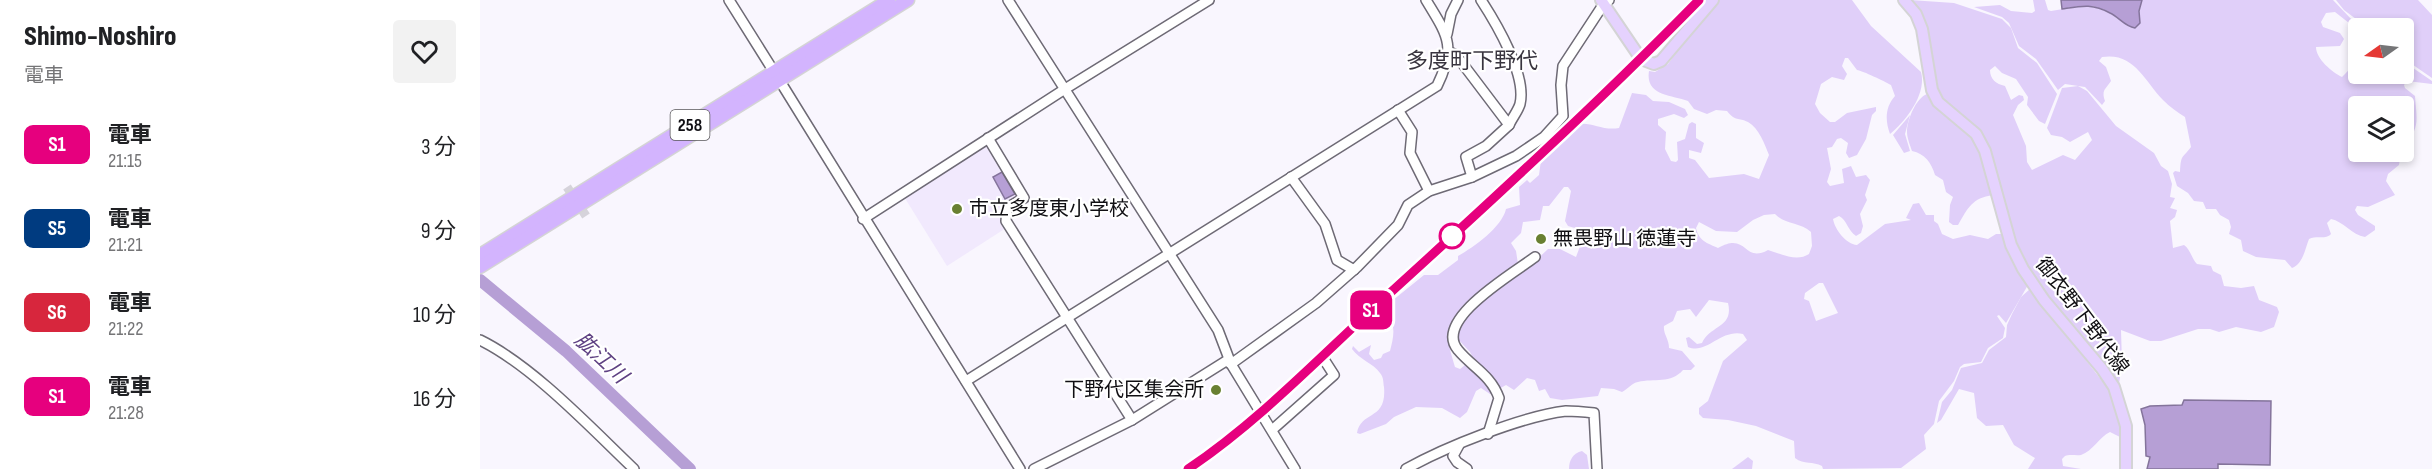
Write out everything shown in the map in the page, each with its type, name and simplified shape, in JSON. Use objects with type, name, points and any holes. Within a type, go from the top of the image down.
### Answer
[{"type":"highway","name":"258","points":[[480,267],[508,244],[890,0]]},
{"type":"highway","name":"258","points":[[480,255],[508,244],[908,0]]},
{"type":"main road","points":[[1605,2],[1641,59],[1654,64],[1661,61],[1713,0]]},
{"type":"main road","name":"御衣野下野代線","points":[[1904,0],[1916,14],[1922,29],[1932,90],[1938,102],[1976,134],[1985,151],[2011,245],[2023,269],[2044,300],[2102,369],[2114,387],[2126,426],[2126,469]]},
{"type":"street","points":[[729,0],[771,67]]},
{"type":"street","points":[[1008,0],[1167,254],[1218,330],[1231,364],[1295,468]]},
{"type":"street","points":[[863,219],[1065,88],[1209,0]]},
{"type":"street","points":[[1426,0],[1447,34]]},
{"type":"street","points":[[966,381],[1437,86],[1448,51],[1447,34],[1451,14],[1458,0]]},
{"type":"street","points":[[1472,177],[1466,157],[1486,146],[1509,124],[1520,103],[1519,85],[1512,56],[1500,29],[1481,0]]},
{"type":"street","points":[[1231,364],[1316,303],[1354,270],[1398,225],[1408,205],[1429,191],[1472,177],[1529,148],[1544,137],[1563,116],[1561,85],[1563,66],[1605,2]]},
{"type":"street","points":[[1448,51],[1456,55],[1509,124]]},
{"type":"street","points":[[783,86],[863,219],[1020,469]]},
{"type":"street","points":[[1398,110],[1412,132],[1410,153],[1429,191]]},
{"type":"street","points":[[988,138],[1024,198],[1007,208],[1006,221],[1132,420]]},
{"type":"street","points":[[1291,177],[1325,224],[1337,260],[1354,270]]},
{"type":"street","points":[[1488,434],[1499,398],[1496,390],[1478,367],[1456,348],[1451,334],[1465,310],[1535,257]]},
{"type":"street","points":[[480,340],[506,355],[533,376],[634,469]]},
{"type":"street","points":[[1034,469],[1132,420],[1226,361],[1231,364]]},
{"type":"street","points":[[1272,430],[1334,375],[1325,361]]},
{"type":"street","points":[[1406,469],[1488,434],[1542,415],[1569,411],[1594,413],[1597,469]]},
{"type":"street","points":[[1459,445],[1453,456],[1456,462],[1467,469]]},
{"type":"shaded area","points":[[1720,0],[1852,0],[1871,26],[1921,72],[1921,89],[1914,106],[1890,134],[1887,114],[1889,105],[1895,96],[1891,85],[1857,70],[1848,58],[1845,58],[1842,66],[1847,74],[1844,80],[1832,77],[1821,84],[1815,104],[1820,113],[1830,122],[1835,122],[1847,113],[1876,107],[1866,139],[1857,155],[1849,158],[1846,153],[1848,143],[1841,138],[1837,139],[1832,147],[1827,148],[1831,169],[1827,182],[1830,186],[1844,183],[1842,169],[1851,166],[1856,177],[1866,175],[1870,180],[1865,195],[1867,200],[1860,214],[1863,226],[1861,233],[1856,236],[1839,216],[1833,219],[1845,239],[1857,245],[1885,224],[1911,220],[1906,218],[1913,204],[1919,203],[1926,215],[1934,215],[1934,221],[1938,224],[1942,234],[1953,239],[1970,235],[1988,239],[1996,234],[2003,234],[2028,285],[2006,323],[1999,315],[1997,316],[2005,328],[2003,338],[1988,348],[1981,362],[1964,364],[1960,367],[1954,381],[1939,401],[1934,424],[1924,435],[1926,449],[1901,468],[1823,469],[1822,466],[1795,458],[1794,441],[1756,426],[1703,418],[1699,414],[1699,408],[1708,401],[1723,361],[1747,340],[1743,334],[1735,333],[1701,348],[1688,347],[1686,338],[1689,337],[1697,344],[1702,343],[1728,317],[1728,303],[1709,300],[1696,317],[1690,309],[1677,311],[1673,321],[1664,326],[1669,348],[1682,351],[1695,366],[1691,370],[1683,370],[1668,379],[1636,383],[1622,392],[1601,388],[1598,396],[1562,400],[1550,398],[1545,389],[1539,391],[1535,380],[1527,378],[1514,390],[1506,385],[1499,389],[1455,336],[1467,311],[1529,267],[1548,249],[1560,249],[1576,257],[1582,241],[1578,229],[1568,226],[1565,221],[1571,191],[1568,187],[1564,187],[1549,206],[1543,206],[1540,220],[1523,222],[1521,233],[1511,243],[1516,251],[1518,264],[1455,320],[1452,326],[1449,344],[1455,367],[1460,369],[1469,362],[1493,392],[1490,394],[1481,388],[1476,391],[1467,412],[1460,418],[1442,408],[1416,407],[1394,417],[1386,424],[1360,434],[1357,433],[1363,421],[1382,405],[1384,387],[1380,373],[1355,353],[1353,346],[1359,352],[1371,345],[1369,354],[1374,360],[1390,351],[1393,328],[1387,316],[1391,311],[1387,305],[1424,275],[1438,275],[1458,260],[1458,256],[1479,242],[1499,223],[1506,209],[1520,205],[1519,187],[1527,180],[1530,183],[1539,175],[1541,160],[1579,124],[1619,128],[1632,93],[1646,95],[1653,101],[1669,102],[1685,109],[1688,115],[1684,118],[1674,114],[1658,119],[1658,125],[1666,132],[1665,149],[1671,161],[1678,160],[1677,142],[1685,139],[1689,124],[1692,122],[1696,124],[1696,138],[1704,143],[1701,153],[1689,150],[1689,158],[1695,160],[1709,178],[1744,174],[1759,179],[1769,155],[1761,137],[1752,125],[1735,118],[1727,111],[1716,110],[1707,114],[1694,109],[1688,101],[1661,93],[1651,85],[1649,71],[1655,72],[1668,64],[1696,25]],"holes":[[[1775,214],[1811,232],[1812,246],[1809,254],[1794,257],[1768,250],[1754,253],[1735,243],[1718,248],[1701,239],[1696,228],[1699,222],[1716,231],[1737,232],[1753,220],[1764,215]],[[1819,283],[1823,283],[1838,313],[1816,321],[1809,301],[1804,299],[1805,293]]]},
{"type":"shaded area","points":[[1910,0],[1954,3],[2002,19],[2011,28],[2018,48],[2037,63],[2057,94],[2045,124],[2039,121],[2027,105],[2028,97],[2016,79],[2002,73],[1995,66],[1990,70],[1994,81],[2005,86],[2011,100],[2019,95],[2023,96],[2024,100],[2018,105],[2013,115],[2026,146],[2027,162],[2032,170],[2063,155],[2075,160],[2092,140],[2088,132],[2070,142],[2062,137],[2051,135],[2047,128],[2062,88],[2078,86],[2087,91],[2116,126],[2154,153],[2161,166],[2168,171],[2172,184],[2170,197],[2175,198],[2170,208],[2177,210],[2175,217],[2170,221],[2173,248],[2184,245],[2197,264],[2211,266],[2213,271],[2221,275],[2224,286],[2241,288],[2254,286],[2259,300],[2277,307],[2279,312],[2274,327],[2261,332],[2236,327],[2219,332],[2198,329],[2161,341],[2150,341],[2121,330],[2122,363],[2119,384],[2116,384],[2046,299],[2019,253],[1997,186],[1966,121],[1938,93]]},
{"type":"shaded area","points":[[2033,0],[2045,0],[2048,10],[2051,11],[2087,5],[2109,12],[2118,19],[2140,23],[2139,11],[2142,0],[2333,0],[2350,18],[2348,18],[2348,22],[2335,12],[2326,13],[2321,22],[2323,27],[2340,33],[2344,39],[2340,46],[2316,47],[2322,60],[2342,77],[2348,71],[2348,84],[2405,84],[2405,88],[2415,96],[2417,118],[2414,131],[2414,96],[2348,96],[2348,162],[2399,162],[2388,174],[2386,181],[2395,195],[2368,207],[2357,206],[2355,210],[2358,215],[2375,226],[2375,230],[2365,237],[2331,219],[2327,223],[2331,234],[2327,237],[2309,239],[2301,260],[2292,268],[2285,260],[2256,257],[2243,251],[2241,240],[2229,234],[2231,227],[2229,220],[2220,215],[2216,209],[2206,209],[2203,202],[2194,201],[2188,193],[2177,186],[2173,173],[2180,172],[2182,159],[2191,147],[2185,117],[2163,100],[2137,69],[2122,59],[2102,57],[2099,61],[2106,67],[2111,81],[2104,92],[2105,101],[2102,105],[2085,87],[2065,84],[2058,90],[2036,59],[2019,46],[2009,23],[2002,17],[1974,7],[2000,5],[2011,11],[2032,13],[2035,11]]},
{"type":"shaded area","points":[[2061,0],[2142,0],[2139,11],[2140,23],[2135,28],[2131,27],[2110,13],[2092,7],[2062,9]]},
{"type":"shaded area","points":[[2336,0],[2418,0],[2432,15],[2432,78],[2414,66],[2414,18],[2355,18]]},
{"type":"shaded area","points":[[2414,69],[2432,81],[2432,84],[2414,82]]},
{"type":"shaded area","points":[[1927,94],[1975,138],[1983,155],[1993,195],[1975,201],[1958,225],[1949,222],[1953,197],[1946,192],[1943,180],[1935,175],[1927,159],[1912,151],[1908,139],[1907,127],[1910,116],[1919,100]]},
{"type":"shaded area","points":[[1910,115],[1905,134],[1910,151],[1904,153],[1893,135]]},
{"type":"shaded area","points":[[988,141],[1018,194],[1006,205],[1006,228],[947,266],[903,195]]},
{"type":"shaded area","points":[[1002,172],[1015,194],[1005,199],[993,177]]},
{"type":"shaded area","points":[[2030,289],[2110,391],[2122,425],[2122,438],[2110,432],[2085,453],[2067,455],[2062,459],[2063,466],[2081,469],[2028,469],[2035,458],[2014,445],[2003,425],[1986,426],[1977,418],[1974,393],[1959,389],[1937,423],[1942,402],[1952,390],[1961,368],[1982,363],[1989,350],[2006,337],[2007,325],[2012,314],[2021,297]]},
{"type":"shaded area","points":[[2184,400],[2271,401],[2270,465],[2218,464],[2218,469],[2147,469],[2150,457],[2146,456],[2145,425],[2141,409],[2150,406],[2182,405]]},
{"type":"shaded area","points":[[1582,451],[1587,455],[1589,469],[1569,469],[1572,457]]},
{"type":"shaded area","points":[[1748,457],[1753,461],[1752,469],[1732,469]]},
{"type":"waterway","name":"肱江川","points":[[480,280],[566,351],[690,469]]},
{"type":"tunnel","points":[[567,187],[586,216]]},
{"type":"railway","points":[[1188,469],[1239,431],[1287,389],[1541,154],[1698,0]]},
{"type":"train","name":"S1","points":[[1188,469],[1205,458],[1260,412],[1452,236],[1641,59],[1699,0]]},
{"type":"place","name":"市立多度東小学校","points":[[957,209]]},
{"type":"place","name":"無畏野山 徳蓮寺","points":[[1541,239]]},
{"type":"place","name":"下野代区集会所","points":[[1216,390]]},
{"type":"district","name":"多度町下野代","points":[[1472,61]]}]
